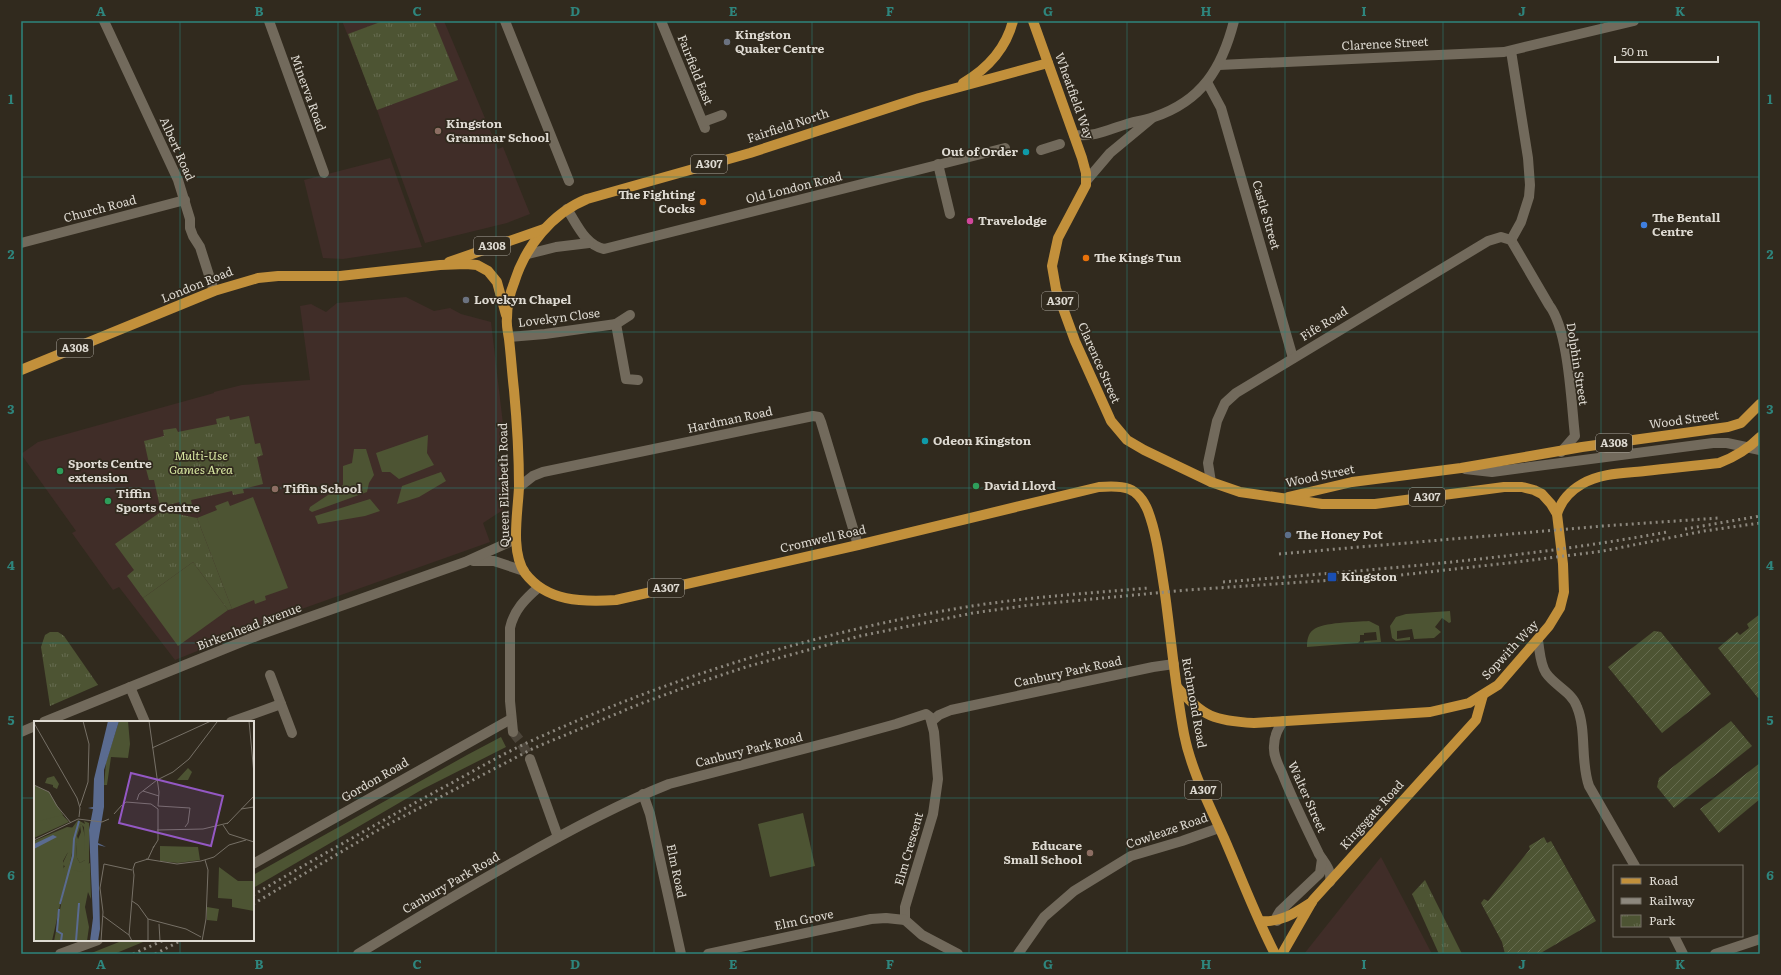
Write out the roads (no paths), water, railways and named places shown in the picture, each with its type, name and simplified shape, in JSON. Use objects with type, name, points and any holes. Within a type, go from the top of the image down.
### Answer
[{"type":"main road","name":"A307","points":[[950,89],[972,77],[988,65],[1009,35],[1013,21]]},
{"type":"main road","name":"Wheatfield Way","points":[[1033,21],[1074,135],[1087,180]]},
{"type":"main road","name":"Fairfield North","points":[[544,229],[566,209],[587,199],[750,153],[870,113],[950,89],[1048,63]]},
{"type":"main road","name":"Clarence Street","points":[[1087,180],[1086,185],[1058,238],[1052,266],[1056,289],[1075,341],[1111,421],[1127,440],[1144,450]]},
{"type":"main road","name":"Queen Elizabeth Road","points":[[539,587],[524,571],[518,552],[516,539],[519,487],[518,429],[507,318],[514,282],[528,254],[544,229]]},
{"type":"main road","name":"A308","points":[[440,266],[479,250],[544,229]]},
{"type":"main road","name":"A308","points":[[440,266],[466,264],[477,265],[488,270],[497,282],[507,318]]},
{"type":"main road","name":"London Road","points":[[21,370],[214,291],[258,278],[278,276],[353,276],[440,266]]},
{"type":"main road","name":"Wood Street","points":[[1144,450],[1211,482],[1240,492],[1285,498],[1352,482],[1461,468],[1728,427],[1741,423],[1760,404]]},
{"type":"main road","points":[[1557,514],[1560,505],[1566,496],[1582,484],[1616,474],[1719,463],[1731,458],[1749,447],[1760,437]]},
{"type":"main road","name":"Cromwell Road","points":[[539,587],[556,597],[576,601],[616,600],[858,545],[1099,487],[1113,486]]},
{"type":"main road","name":"Richmond Road","points":[[1113,486],[1127,488],[1138,493],[1148,510],[1160,562],[1177,687],[1188,751],[1219,828],[1275,954]]},
{"type":"main road","name":"Sopwith Way","points":[[1177,687],[1191,702],[1207,714],[1227,722],[1254,723],[1430,712],[1469,703],[1498,685],[1538,641],[1560,608],[1564,592],[1563,564],[1557,514],[1542,494],[1522,487],[1504,487],[1375,504],[1322,504],[1285,498]]},
{"type":"main road","name":"Kingsgate Road","points":[[1282,954],[1314,900],[1476,720],[1483,695]]},
{"type":"main road","points":[[1260,921],[1277,921],[1288,917],[1314,900]]},
{"type":"street","name":"Albert Road","points":[[104,21],[169,160],[185,200],[191,220],[190,228],[200,247],[214,291]]},
{"type":"street","name":"Minerva Road","points":[[269,21],[324,173]]},
{"type":"street","points":[[505,21],[569,181]]},
{"type":"street","name":"Fairfield East","points":[[661,21],[704,125],[722,115]]},
{"type":"street","points":[[1219,65],[1234,21]]},
{"type":"street","name":"Clarence Street","points":[[1087,180],[1110,153],[1155,117],[1187,100],[1207,82],[1219,65],[1512,51],[1634,21]]},
{"type":"street","points":[[1511,240],[1521,222],[1530,197],[1528,158],[1512,51]]},
{"type":"street","name":"Castle Street","points":[[1207,82],[1222,108],[1293,358]]},
{"type":"street","name":"Clarence Street","points":[[1074,135],[1084,136],[1104,133],[1155,117]]},
{"type":"street","points":[[1041,150],[1060,144]]},
{"type":"street","name":"Old London Road","points":[[528,254],[556,247],[589,243],[604,249],[1000,149]]},
{"type":"street","points":[[938,164],[950,214]]},
{"type":"street","name":"Church Road","points":[[21,244],[185,200]]},
{"type":"street","points":[[566,209],[589,243]]},
{"type":"street","name":"Fife Road","points":[[1211,482],[1208,463],[1217,420],[1225,403],[1236,393],[1488,240],[1501,237],[1511,240]]},
{"type":"street","name":"Dolphin Street","points":[[1511,240],[1555,313],[1562,336],[1574,436],[1570,443],[1561,452]]},
{"type":"street","points":[[616,324],[630,315]]},
{"type":"street","name":"Lovekyn Close","points":[[509,337],[545,334],[616,324],[626,379],[638,380]]},
{"type":"street","name":"Hardman Road","points":[[519,487],[533,476],[555,469],[813,416],[819,418],[822,422],[858,545]]},
{"type":"street","name":"Wood Street","points":[[1461,468],[1492,472],[1713,443],[1727,443],[1760,450]]},
{"type":"street","name":"Birkenhead Avenue","points":[[46,721],[259,635],[465,562],[516,539]]},
{"type":"street","name":"Birkenhead Avenue","points":[[465,562],[494,561],[524,571]]},
{"type":"street","points":[[513,732],[511,719],[510,628],[513,617],[518,608],[539,587]]},
{"type":"street","points":[[1538,641],[1543,668],[1547,675],[1572,698],[1578,707],[1585,776],[1589,786],[1634,865]]},
{"type":"street","name":"Canbury Park Road","points":[[358,954],[434,907],[558,836],[643,794],[669,784],[905,721],[926,714],[932,721],[939,715],[951,710],[1152,667],[1174,664]]},
{"type":"street","points":[[270,675],[292,733]]},
{"type":"street","points":[[130,687],[145,721]]},
{"type":"street","points":[[234,721],[281,704]]},
{"type":"street","name":"Gordon Road","points":[[254,863],[511,719]]},
{"type":"street","name":"Elm Crescent","points":[[905,920],[905,907],[933,814],[938,779],[932,721]]},
{"type":"street","name":"Walter Street","points":[[1284,721],[1277,731],[1274,748],[1275,757],[1299,814],[1329,869],[1331,874],[1330,882]]},
{"type":"street","points":[[21,732],[34,726]]},
{"type":"street","points":[[530,759],[558,836]]},
{"type":"street","name":"Elm Road","points":[[643,794],[650,814],[680,954]]},
{"type":"street","name":"Cowleaze Road","points":[[1018,954],[1044,917],[1074,891],[1131,856],[1219,828]]},
{"type":"street","points":[[1277,921],[1277,916],[1280,911],[1320,873],[1322,858]]},
{"type":"street","name":"Elm Grove","points":[[708,954],[871,919],[886,918],[905,920]]},
{"type":"street","points":[[905,920],[922,935],[958,954]]},
{"type":"street","points":[[1674,937],[1683,954]]},
{"type":"street","points":[[1715,954],[1760,938]]},
{"type":"street","points":[[60,954],[95,941]]},
{"type":"tunnel","points":[[513,732],[521,742],[530,759]]},
{"type":"railway","points":[[1685,529],[1760,516]]},
{"type":"railway","points":[[1279,554],[1603,526],[1719,518]]},
{"type":"railway","points":[[254,903],[385,826],[534,748],[640,704],[694,684],[749,666],[860,636],[973,613],[1030,605],[1187,590],[1392,576],[1517,562],[1603,551],[1704,531],[1760,523]]},
{"type":"railway","points":[[1223,582],[1501,557],[1556,550],[1667,532]]},
{"type":"railway","points":[[254,894],[325,853],[520,746],[637,696],[692,677],[802,643],[915,616],[1016,600],[1149,588]]},
{"type":"railway","points":[[133,954],[162,941]]},
{"type":"railway","points":[[155,954],[180,941]]},
{"type":"place","name":"Kingston Quaker Centre","points":[[727,42]]},
{"type":"place","name":"Kingston Grammar School","points":[[438,131]]},
{"type":"place","name":"Out of Order","points":[[1026,152]]},
{"type":"place","name":"The Fighting Cocks","points":[[703,202]]},
{"type":"place","name":"Travelodge","points":[[970,221]]},
{"type":"place","name":"The Bentall Centre","points":[[1644,225]]},
{"type":"place","name":"The Kings Tun","points":[[1086,258]]},
{"type":"place","name":"Lovekyn Chapel","points":[[466,300]]},
{"type":"place","name":"Odeon Kingston","points":[[925,441]]},
{"type":"place","name":"Sports Centre extension","points":[[60,471]]},
{"type":"place","name":"David Lloyd","points":[[976,486]]},
{"type":"place","name":"Tiffin School","points":[[275,489]]},
{"type":"place","name":"Tiffin Sports Centre","points":[[108,501]]},
{"type":"place","name":"The Honey Pot","points":[[1288,535]]},
{"type":"place","name":"Kingston","points":[[1332,577]]},
{"type":"place","name":"Educare Small School","points":[[1090,853]]},
{"type":"park label","name":"Multi-Use Games Area","points":[[201,463]]}]
